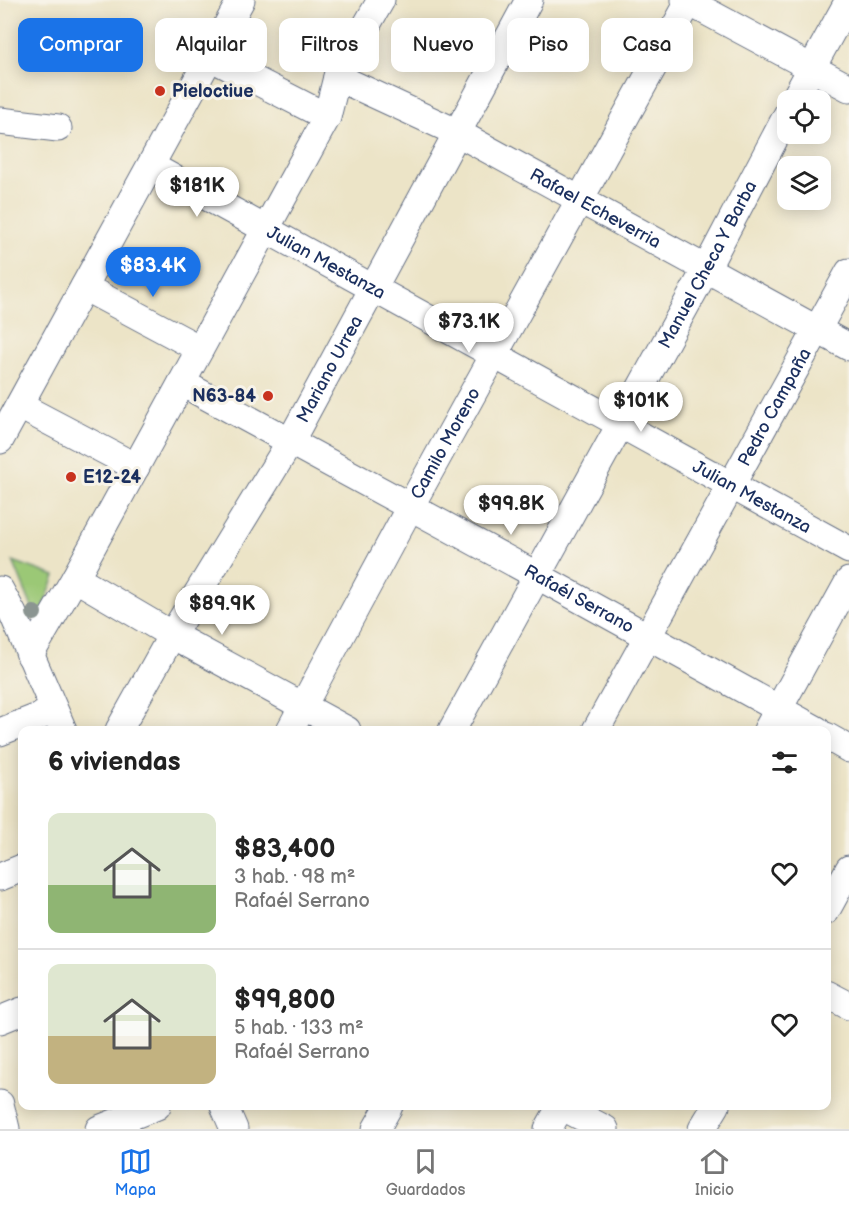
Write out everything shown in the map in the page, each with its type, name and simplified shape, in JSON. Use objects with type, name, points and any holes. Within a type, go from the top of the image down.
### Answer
[{"type":"street","points":[[231,18],[241,0]]},
{"type":"street","points":[[30,655],[75,578],[327,117],[337,77],[381,0]]},
{"type":"street","name":"Mariano Urrea","points":[[121,726],[172,635],[290,442],[529,0]]},
{"type":"street","points":[[800,90],[849,0]]},
{"type":"street","points":[[688,1],[849,88]]},
{"type":"street","name":"Camilo Moreno","points":[[292,726],[688,1]]},
{"type":"street","points":[[0,440],[202,72]]},
{"type":"street","points":[[239,72],[327,117]]},
{"type":"street","name":"Rafael Echeverria","points":[[337,77],[458,133],[849,346]]},
{"type":"street","points":[[0,121],[58,128]]},
{"type":"street","name":"Manuel Checa Y Barba","points":[[454,726],[706,269],[777,134]]},
{"type":"street","name":"Julian Mestanza","points":[[151,166],[849,550]]},
{"type":"street","name":"Pedro Campaña","points":[[598,726],[849,272]]},
{"type":"street","points":[[84,287],[200,349]]},
{"type":"street","name":"Rafaél Serrano","points":[[182,383],[648,637],[773,720],[799,726]]},
{"type":"street","points":[[20,406],[136,467]]},
{"type":"street","points":[[75,578],[172,635],[340,726]]},
{"type":"street","points":[[773,720],[849,581]]},
{"type":"street","points":[[0,590],[58,721],[32,726]]},
{"type":"street","points":[[0,732],[18,729]]},
{"type":"street","points":[[831,739],[849,749]]},
{"type":"street","points":[[831,902],[849,869]]},
{"type":"street","points":[[0,877],[18,870]]},
{"type":"street","points":[[831,997],[849,1006]]},
{"type":"street","points":[[0,1020],[18,1013]]},
{"type":"street","points":[[0,1104],[6,1129]]},
{"type":"street","points":[[99,1129],[147,1110]]},
{"type":"street","points":[[376,1129],[387,1110]]},
{"type":"street","points":[[548,1129],[559,1110]]},
{"type":"street","points":[[568,1110],[604,1129]]},
{"type":"street","points":[[702,1129],[714,1110]]},
{"type":"green space","points":[[13,561],[55,576],[38,622]]},
{"type":"place","name":"Pieloctiue","points":[[160,91]]},
{"type":"place","name":"N63-84","points":[[268,396]]},
{"type":"place","name":"E12-24","points":[[71,477]]}]
